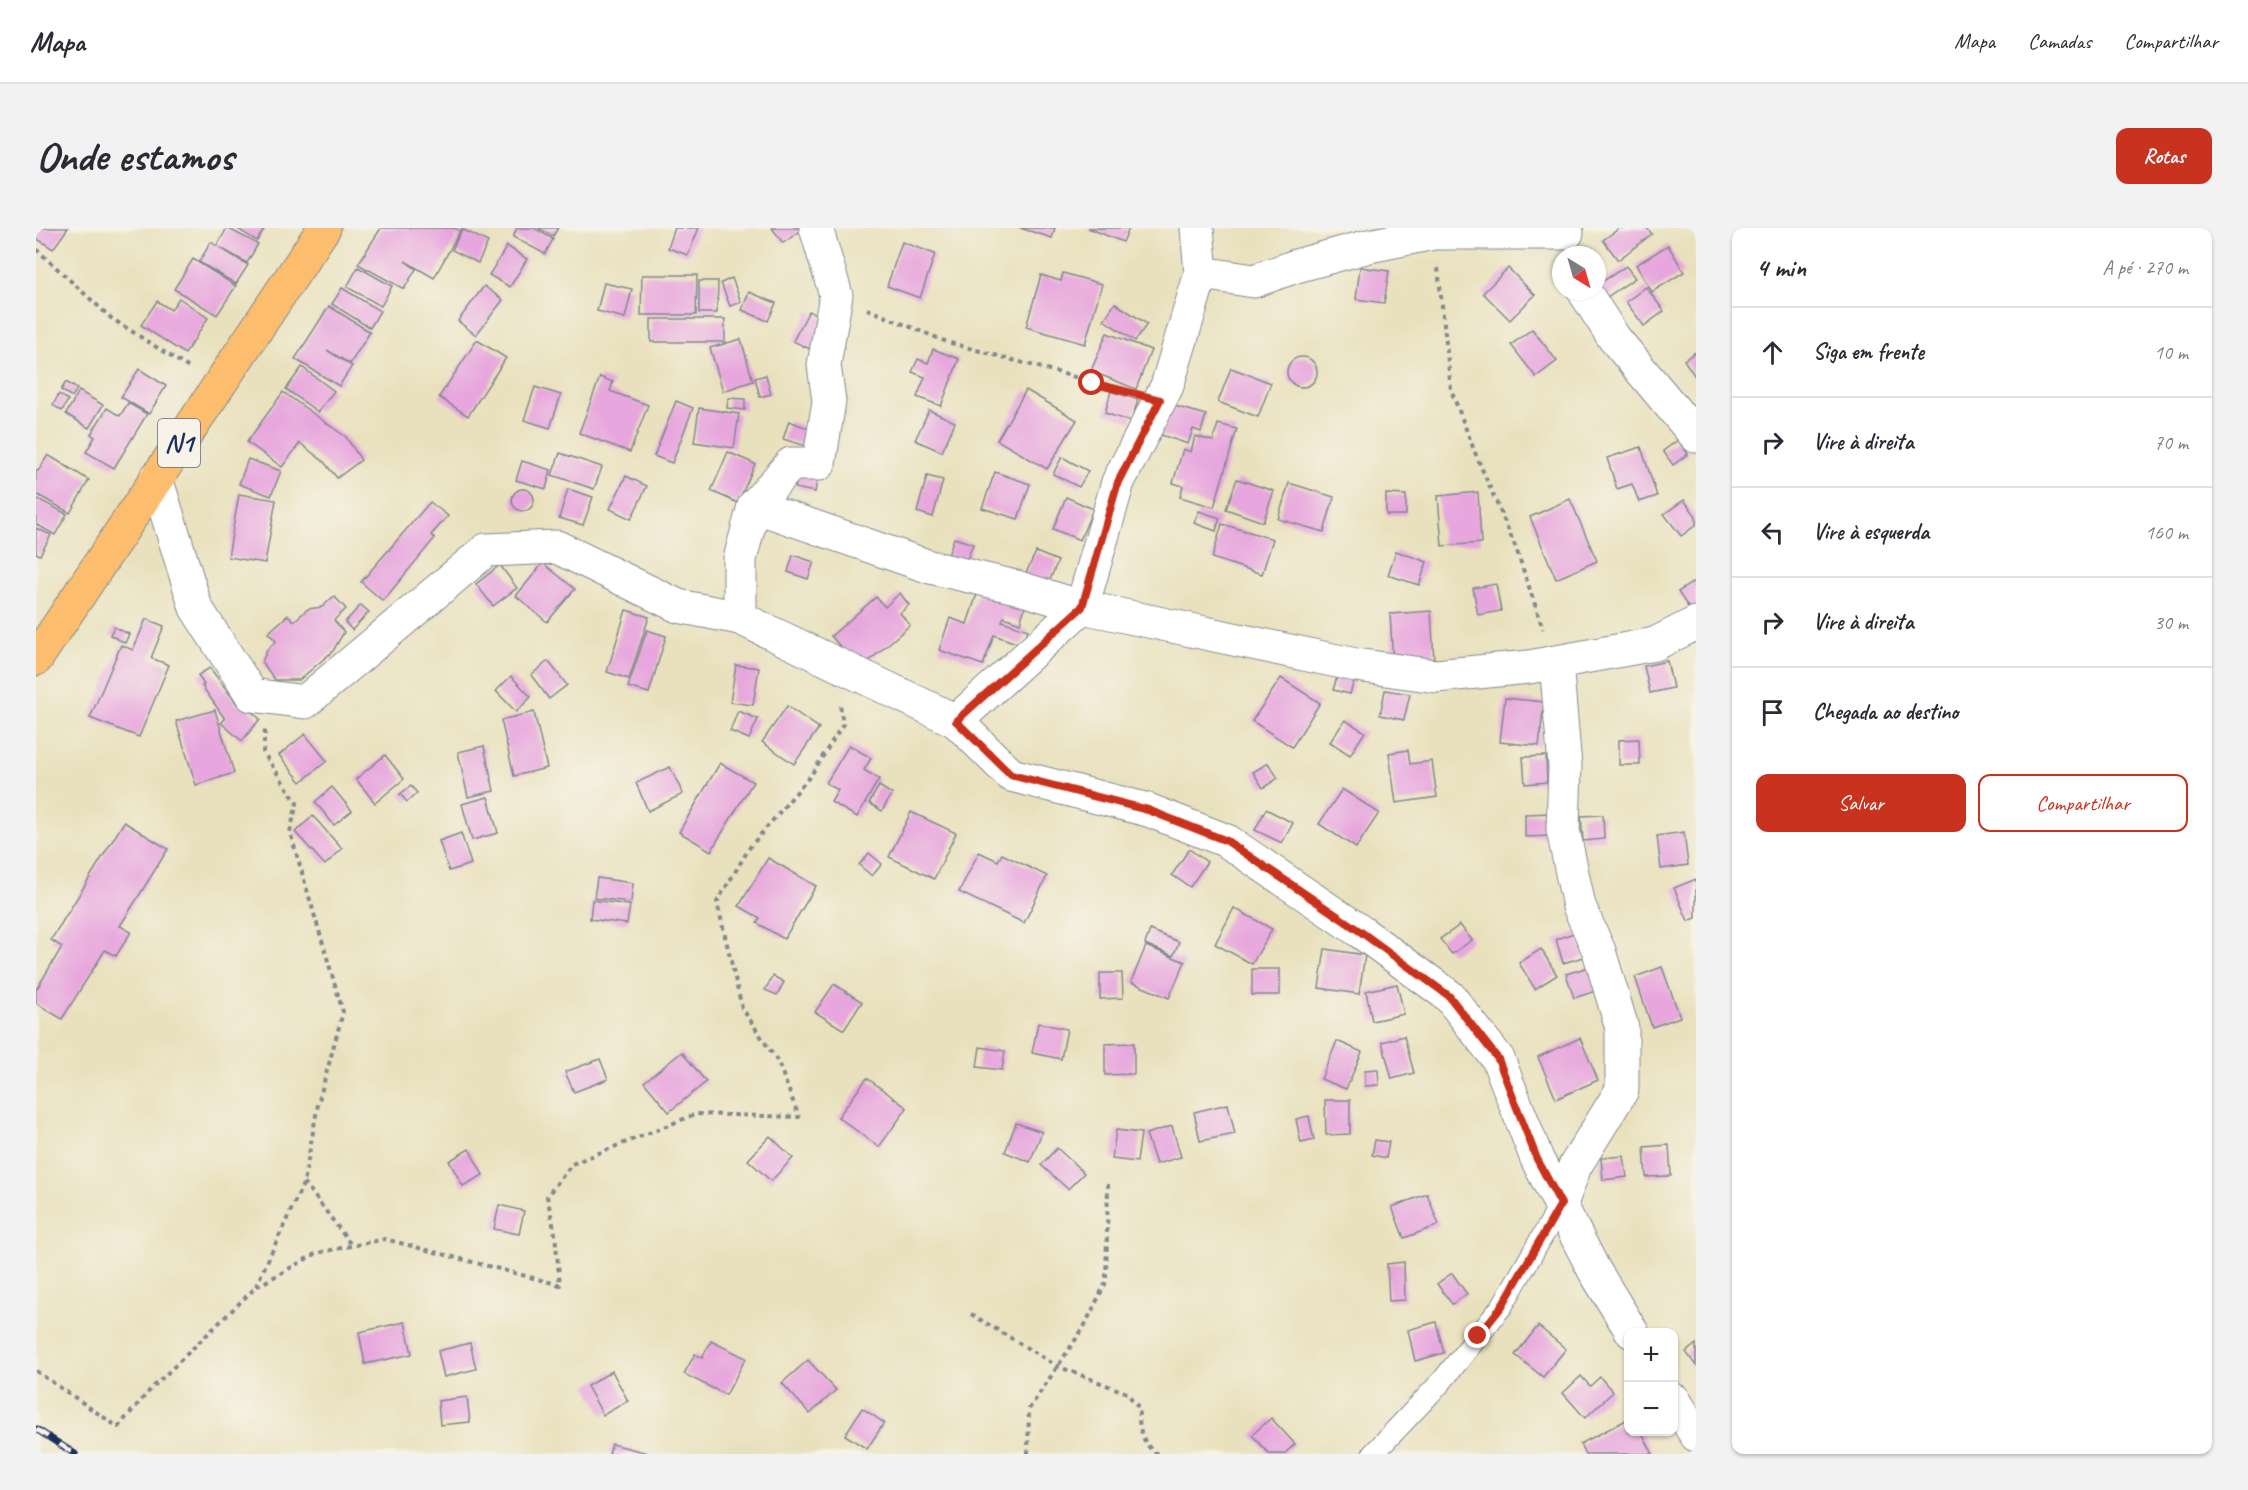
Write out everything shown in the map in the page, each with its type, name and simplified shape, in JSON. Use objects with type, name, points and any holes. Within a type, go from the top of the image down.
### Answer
[{"type":"highway","name":"N1","points":[[38,652],[324,228]]},
{"type":"street","points":[[740,618],[740,559],[754,506],[791,464],[819,465],[830,402],[824,365],[836,296],[816,228]]},
{"type":"street","points":[[956,721],[1082,607],[1118,482],[1167,386],[1201,273],[1197,228]]},
{"type":"street","points":[[1201,273],[1254,281],[1296,266],[1348,252],[1434,233],[1570,239]]},
{"type":"street","points":[[1590,300],[1614,338],[1696,436]]},
{"type":"street","points":[[156,478],[196,608],[252,695],[305,702],[486,550],[556,547],[678,606],[740,618],[956,721],[1011,775],[1148,810],[1227,841],[1361,932],[1449,996],[1498,1059],[1537,1159],[1594,1270],[1630,1328]]},
{"type":"street","points":[[754,506],[930,567],[1016,587],[1082,607],[1356,665],[1436,676],[1556,662],[1655,644],[1696,623]]},
{"type":"street","points":[[1556,662],[1565,766],[1563,830],[1579,906],[1599,951],[1622,1028],[1622,1090],[1575,1166],[1561,1204]]},
{"type":"street","points":[[1678,1406],[1696,1435]]},
{"type":"lane","points":[[1373,1454],[1442,1381],[1502,1306],[1561,1204]]},
{"type":"path","points":[[1434,233],[1451,390],[1516,548],[1556,662]]},
{"type":"path","points":[[36,249],[111,318],[218,386]]},
{"type":"path","points":[[836,296],[947,342],[1160,400]]},
{"type":"path","points":[[36,1371],[118,1427],[151,1389],[256,1287],[317,1253],[385,1239],[560,1285],[555,1234],[547,1196],[572,1164],[696,1114],[799,1117],[778,1062],[742,1008],[717,902],[750,848],[811,775],[843,724],[835,662]]},
{"type":"path","points":[[252,695],[266,718],[263,752],[297,803],[290,832],[343,1012],[318,1104],[304,1182],[256,1287]]},
{"type":"path","points":[[304,1182],[352,1245]]},
{"type":"path","points":[[1028,1454],[1029,1409],[1084,1327],[1106,1282],[1108,1184]]},
{"type":"path","points":[[971,1314],[1057,1366],[1127,1393],[1139,1408],[1138,1427],[1150,1450],[1157,1454]]},
{"type":"building","points":[[36,228],[68,228],[53,249],[36,238]]},
{"type":"building","points":[[227,228],[258,244],[247,263],[219,247],[248,265],[236,284],[199,262],[211,242],[217,246]]},
{"type":"building","points":[[236,228],[265,228],[257,241]]},
{"type":"building","points":[[381,228],[454,228],[460,231],[434,278],[405,261],[416,269],[404,289],[358,264]]},
{"type":"building","points":[[517,228],[534,228],[553,239],[545,254],[513,237]]},
{"type":"building","points":[[538,228],[558,228],[553,236]]},
{"type":"building","points":[[675,228],[699,228],[688,255],[668,248]]},
{"type":"building","points":[[772,228],[805,228],[783,243]]},
{"type":"building","points":[[1020,228],[1055,228],[1052,238]]},
{"type":"building","points":[[1088,228],[1129,228],[1123,242]]},
{"type":"building","points":[[1620,228],[1647,228],[1652,234],[1618,260],[1603,240]]},
{"type":"building","points":[[462,229],[488,242],[478,263],[452,250]]},
{"type":"building","points":[[902,242],[935,254],[920,298],[887,286]]},
{"type":"building","points":[[1668,245],[1684,272],[1652,292],[1636,265]]},
{"type":"building","points":[[507,246],[527,259],[510,287],[489,275]]},
{"type":"building","points":[[193,259],[236,286],[217,315],[174,289]]},
{"type":"building","points":[[1626,266],[1635,278],[1606,298],[1606,279]]},
{"type":"building","points":[[358,267],[392,286],[381,306],[347,287]]},
{"type":"building","points":[[1360,267],[1389,271],[1384,303],[1356,299]]},
{"type":"building","points":[[1508,268],[1535,295],[1510,320],[1483,293]]},
{"type":"building","points":[[1063,273],[1102,284],[1085,344],[1026,327],[1041,275],[1061,281]]},
{"type":"building","points":[[642,275],[697,275],[696,315],[641,315]]},
{"type":"building","points":[[732,278],[741,302],[730,306],[721,283]]},
{"type":"building","points":[[699,281],[718,281],[717,313],[699,313]]},
{"type":"building","points":[[604,283],[632,289],[625,318],[597,311]]},
{"type":"building","points":[[484,286],[503,300],[476,335],[458,321]]},
{"type":"building","points":[[1646,287],[1664,311],[1644,326],[1626,302]]},
{"type":"building","points":[[342,288],[380,311],[370,328],[332,304]]},
{"type":"building","points":[[749,292],[776,303],[768,321],[742,310]]},
{"type":"building","points":[[179,298],[208,318],[185,354],[141,325],[157,301],[171,310]]},
{"type":"building","points":[[1115,303],[1147,324],[1135,341],[1104,320]]},
{"type":"building","points":[[329,306],[370,332],[350,364],[327,350],[352,366],[339,386],[295,359]]},
{"type":"building","points":[[809,311],[829,321],[814,351],[793,341]]},
{"type":"building","points":[[651,319],[725,319],[725,342],[651,342]]},
{"type":"building","points":[[1532,329],[1557,361],[1536,377],[1511,345]]},
{"type":"building","points":[[1107,333],[1151,350],[1136,389],[1091,371]]},
{"type":"building","points":[[741,339],[753,381],[723,391],[710,348]]},
{"type":"building","points":[[477,340],[506,358],[468,416],[439,397]]},
{"type":"building","points":[[933,349],[959,359],[941,406],[917,397],[925,377],[912,372],[918,359],[928,363]]},
{"type":"building","points":[[1696,352],[1696,378],[1684,360]]},
{"type":"building","points":[[1302,357],[1313,361],[1317,372],[1313,383],[1302,387],[1291,383],[1287,372],[1291,361]]},
{"type":"building","points":[[302,367],[334,391],[318,412],[286,389]]},
{"type":"building","points":[[1231,368],[1271,383],[1258,417],[1218,402]]},
{"type":"building","points":[[139,369],[166,386],[149,414],[121,397]]},
{"type":"building","points":[[766,375],[771,394],[760,397],[755,378]]},
{"type":"building","points":[[600,377],[613,382],[610,391],[648,405],[630,452],[579,433]]},
{"type":"building","points":[[66,382],[77,389],[72,397],[61,390]]},
{"type":"building","points":[[535,387],[561,395],[550,428],[524,420]]},
{"type":"building","points":[[1026,390],[1077,420],[1047,469],[997,440]]},
{"type":"building","points":[[79,391],[103,405],[89,428],[66,414]]},
{"type":"building","points":[[1111,391],[1138,400],[1131,422],[1105,413]]},
{"type":"building","points":[[283,392],[346,437],[361,460],[337,478],[324,462],[300,443],[282,467],[247,442]]},
{"type":"building","points":[[59,394],[68,400],[62,411],[53,405]]},
{"type":"building","points":[[728,398],[745,399],[745,410],[727,408]]},
{"type":"building","points":[[676,401],[693,408],[672,463],[654,456]]},
{"type":"building","points":[[128,403],[147,414],[114,468],[86,452],[95,437],[91,434],[107,408],[120,416]]},
{"type":"building","points":[[1171,405],[1206,415],[1201,432],[1193,429],[1188,444],[1161,435]]},
{"type":"building","points":[[699,408],[739,414],[734,448],[694,442]]},
{"type":"building","points":[[929,410],[955,422],[942,452],[915,440]]},
{"type":"building","points":[[789,421],[818,432],[813,448],[783,439]]},
{"type":"building","points":[[1218,424],[1237,429],[1214,507],[1180,497],[1183,486],[1173,483],[1183,449],[1191,452],[1195,436],[1213,441]]},
{"type":"building","points":[[1678,440],[1688,454],[1673,465],[1663,451]]},
{"type":"building","points":[[1641,447],[1657,496],[1639,502],[1632,484],[1617,489],[1607,458]]},
{"type":"building","points":[[728,452],[755,464],[738,503],[711,491]]},
{"type":"building","points":[[560,453],[602,467],[594,489],[552,475]]},
{"type":"building","points":[[48,455],[89,480],[70,513],[36,494],[36,470],[38,471]]},
{"type":"building","points":[[1062,457],[1088,471],[1079,487],[1053,474]]},
{"type":"building","points":[[248,459],[281,471],[271,496],[239,484]]},
{"type":"building","points":[[522,461],[551,470],[546,489],[516,480]]},
{"type":"building","points":[[800,471],[818,474],[815,492],[795,488]]},
{"type":"building","points":[[995,472],[1030,484],[1018,519],[982,508]]},
{"type":"building","points":[[626,476],[647,486],[631,519],[610,509]]},
{"type":"building","points":[[927,476],[943,480],[933,517],[917,512]]},
{"type":"building","points":[[1237,479],[1274,491],[1263,522],[1226,509]]},
{"type":"building","points":[[1289,483],[1334,497],[1324,532],[1278,519]]},
{"type":"building","points":[[523,489],[531,492],[534,500],[531,508],[523,511],[515,508],[512,500],[515,492]]},
{"type":"building","points":[[568,489],[593,497],[583,525],[559,518]]},
{"type":"building","points":[[1478,492],[1481,543],[1442,546],[1438,496]]},
{"type":"building","points":[[239,494],[276,500],[265,563],[228,557]]},
{"type":"building","points":[[1386,494],[1406,495],[1406,515],[1386,515]]},
{"type":"building","points":[[1066,497],[1093,509],[1080,540],[1053,529]]},
{"type":"building","points":[[36,498],[67,514],[55,535],[36,524]]},
{"type":"building","points":[[1570,499],[1597,561],[1556,579],[1530,517]]},
{"type":"building","points":[[1684,500],[1696,516],[1696,525],[1681,536],[1664,514]]},
{"type":"building","points":[[430,502],[448,516],[431,535],[435,538],[383,601],[361,582]]},
{"type":"building","points":[[1199,511],[1220,518],[1216,531],[1194,523]]},
{"type":"building","points":[[1222,524],[1273,539],[1262,574],[1212,558]]},
{"type":"building","points":[[36,528],[51,535],[40,555],[36,553]]},
{"type":"building","points":[[954,538],[973,544],[965,565],[947,558]]},
{"type":"building","points":[[1396,551],[1427,562],[1419,585],[1388,575]]},
{"type":"building","points":[[1036,552],[1058,561],[1048,584],[1025,575]]},
{"type":"building","points":[[793,555],[814,562],[808,579],[788,572]]},
{"type":"building","points":[[543,563],[575,589],[547,622],[516,596]]},
{"type":"building","points":[[500,565],[517,588],[493,606],[476,584]]},
{"type":"building","points":[[1696,580],[1696,614],[1694,616],[1678,592]]},
{"type":"building","points":[[1496,584],[1501,611],[1478,615],[1473,588]]},
{"type":"building","points":[[978,591],[1026,604],[1020,623],[1004,617],[1002,621],[1028,630],[1022,645],[994,635],[983,665],[939,650],[950,618],[967,624]]},
{"type":"building","points":[[900,593],[909,605],[900,613],[910,625],[860,669],[831,636],[876,597],[885,607]]},
{"type":"building","points":[[334,596],[346,609],[334,620],[344,632],[333,651],[299,680],[275,680],[262,662],[267,650],[276,641],[268,633],[288,615],[294,621],[308,609],[322,607]]},
{"type":"building","points":[[361,605],[369,612],[352,630],[345,622]]},
{"type":"building","points":[[626,610],[649,617],[629,679],[607,672]]},
{"type":"building","points":[[1431,611],[1434,660],[1393,663],[1390,614]]},
{"type":"building","points":[[146,619],[164,626],[151,658],[169,665],[139,737],[90,718],[121,645],[133,650]]},
{"type":"building","points":[[114,627],[129,634],[125,643],[110,635]]},
{"type":"building","points":[[647,630],[666,636],[649,693],[628,687]]},
{"type":"building","points":[[548,661],[567,685],[549,699],[531,675]]},
{"type":"building","points":[[1667,661],[1673,688],[1650,693],[1644,666]]},
{"type":"building","points":[[736,665],[759,668],[753,705],[730,702]]},
{"type":"building","points":[[210,668],[238,705],[240,702],[260,719],[242,741],[221,723],[225,719],[202,686],[204,685],[198,675]]},
{"type":"building","points":[[511,676],[531,697],[516,712],[496,691]]},
{"type":"building","points":[[1337,677],[1354,681],[1350,694],[1333,690]]},
{"type":"building","points":[[1281,678],[1320,703],[1292,747],[1252,721]]},
{"type":"building","points":[[1385,690],[1410,694],[1404,720],[1380,715]]},
{"type":"building","points":[[1505,698],[1544,702],[1539,746],[1500,742]]},
{"type":"building","points":[[787,706],[819,728],[794,764],[762,742]]},
{"type":"building","points":[[215,710],[234,773],[196,785],[176,721]]},
{"type":"building","points":[[738,711],[758,719],[749,739],[730,731]]},
{"type":"building","points":[[534,712],[547,768],[514,776],[501,720]]},
{"type":"building","points":[[1345,720],[1365,732],[1350,755],[1330,742]]},
{"type":"building","points":[[305,734],[327,761],[301,782],[279,755]]},
{"type":"building","points":[[1639,739],[1640,765],[1619,765],[1619,740]]},
{"type":"building","points":[[849,745],[871,758],[864,770],[879,779],[857,817],[831,802],[838,790],[826,783]]},
{"type":"building","points":[[484,746],[494,791],[468,797],[458,752]]},
{"type":"building","points":[[1408,750],[1410,764],[1432,761],[1437,797],[1396,803],[1389,753]]},
{"type":"building","points":[[385,755],[404,779],[375,803],[356,779]]},
{"type":"building","points":[[1546,756],[1547,782],[1525,784],[1523,757]]},
{"type":"building","points":[[720,763],[753,782],[711,851],[679,832]]},
{"type":"building","points":[[1268,763],[1278,778],[1263,788],[1253,772]]},
{"type":"building","points":[[670,767],[683,794],[648,811],[636,783]]},
{"type":"building","points":[[411,786],[417,793],[407,802],[400,794]]},
{"type":"building","points":[[879,786],[892,794],[882,811],[869,803]]},
{"type":"building","points":[[332,787],[352,811],[334,825],[315,802]]},
{"type":"building","points":[[1342,789],[1379,813],[1356,848],[1319,824]]},
{"type":"building","points":[[488,797],[498,833],[472,840],[462,804]]},
{"type":"building","points":[[1266,809],[1293,823],[1282,843],[1255,830]]},
{"type":"building","points":[[911,812],[956,833],[934,879],[889,857]]},
{"type":"building","points":[[1552,813],[1552,836],[1525,837],[1525,814]]},
{"type":"building","points":[[1603,815],[1604,839],[1583,841],[1581,816]]},
{"type":"building","points":[[313,816],[342,849],[325,865],[295,832]]},
{"type":"building","points":[[124,822],[168,849],[120,926],[131,932],[116,956],[105,950],[62,1019],[36,1003],[36,990],[62,947],[51,940]]},
{"type":"building","points":[[1684,832],[1688,865],[1661,869],[1657,836]]},
{"type":"building","points":[[461,833],[471,864],[449,871],[439,841]]},
{"type":"building","points":[[1189,849],[1207,862],[1190,887],[1172,875]]},
{"type":"building","points":[[979,852],[998,861],[1002,854],[1047,876],[1024,923],[959,892]]},
{"type":"building","points":[[869,853],[882,864],[872,876],[859,865]]},
{"type":"building","points":[[768,858],[816,886],[784,939],[757,923],[760,918],[739,906]]},
{"type":"building","points":[[597,878],[633,883],[631,902],[594,898]]},
{"type":"building","points":[[1696,879],[1696,918],[1688,921],[1674,888]]},
{"type":"building","points":[[592,900],[630,905],[627,924],[590,919]]},
{"type":"building","points":[[1234,908],[1272,929],[1252,964],[1215,944]]},
{"type":"building","points":[[1460,925],[1472,940],[1452,954],[1440,939]]},
{"type":"building","points":[[1150,930],[1179,942],[1173,956],[1145,944]]},
{"type":"building","points":[[1577,932],[1584,957],[1563,963],[1556,939]]},
{"type":"building","points":[[1146,946],[1185,962],[1169,998],[1131,982]]},
{"type":"building","points":[[1325,949],[1365,955],[1359,994],[1319,988]]},
{"type":"building","points":[[1541,949],[1557,975],[1535,989],[1519,963]]},
{"type":"building","points":[[1592,966],[1599,990],[1574,998],[1566,974]]},
{"type":"building","points":[[1662,967],[1680,1017],[1652,1027],[1635,977]]},
{"type":"building","points":[[1252,969],[1280,969],[1280,995],[1252,995]]},
{"type":"building","points":[[1100,973],[1122,973],[1123,998],[1100,999]]},
{"type":"building","points":[[773,976],[784,982],[777,995],[765,990]]},
{"type":"building","points":[[834,984],[862,1002],[844,1030],[815,1012]]},
{"type":"building","points":[[1397,984],[1404,1014],[1372,1021],[1366,991]]},
{"type":"building","points":[[1038,1023],[1067,1029],[1061,1059],[1032,1053]]},
{"type":"building","points":[[1404,1036],[1414,1073],[1392,1079],[1382,1042]]},
{"type":"building","points":[[1580,1038],[1598,1080],[1556,1099],[1538,1057]]},
{"type":"building","points":[[1337,1041],[1362,1052],[1346,1089],[1321,1079]]},
{"type":"building","points":[[1134,1043],[1134,1074],[1105,1075],[1105,1044]]},
{"type":"building","points":[[980,1047],[1005,1051],[1002,1070],[977,1067]]},
{"type":"building","points":[[682,1052],[706,1082],[669,1112],[644,1082]]},
{"type":"building","points":[[600,1059],[608,1079],[574,1092],[565,1072]]},
{"type":"building","points":[[1378,1069],[1379,1085],[1365,1086],[1365,1070]]},
{"type":"building","points":[[867,1078],[907,1108],[879,1147],[838,1117]]},
{"type":"building","points":[[1325,1100],[1350,1100],[1350,1134],[1326,1135]]},
{"type":"building","points":[[1228,1104],[1235,1134],[1200,1141],[1194,1112]]},
{"type":"building","points":[[1309,1116],[1314,1140],[1301,1143],[1296,1119]]},
{"type":"building","points":[[1016,1123],[1042,1132],[1030,1162],[1005,1152]]},
{"type":"building","points":[[1172,1126],[1181,1157],[1156,1164],[1146,1134]]},
{"type":"building","points":[[1116,1130],[1141,1133],[1137,1162],[1112,1159]]},
{"type":"building","points":[[770,1136],[793,1158],[771,1181],[748,1160]]},
{"type":"building","points":[[1375,1140],[1389,1142],[1386,1158],[1372,1155]]},
{"type":"building","points":[[1669,1145],[1671,1176],[1646,1177],[1644,1147]]},
{"type":"building","points":[[1057,1148],[1084,1173],[1068,1189],[1041,1165]]},
{"type":"building","points":[[469,1149],[483,1175],[463,1186],[449,1161]]},
{"type":"building","points":[[1624,1156],[1627,1177],[1603,1180],[1601,1158]]},
{"type":"building","points":[[1427,1194],[1439,1225],[1404,1238],[1392,1207]]},
{"type":"building","points":[[499,1205],[524,1211],[519,1234],[494,1229]]},
{"type":"building","points":[[1404,1262],[1405,1300],[1389,1301],[1387,1264]]},
{"type":"building","points":[[1452,1273],[1467,1294],[1452,1304],[1437,1284]]},
{"type":"building","points":[[405,1322],[412,1354],[365,1364],[359,1332]]},
{"type":"building","points":[[1436,1322],[1444,1353],[1415,1361],[1408,1330]]},
{"type":"building","points":[[1538,1326],[1566,1349],[1543,1377],[1515,1355]]},
{"type":"building","points":[[711,1341],[746,1358],[726,1395],[684,1374],[695,1354],[702,1358]]},
{"type":"building","points":[[470,1343],[476,1369],[444,1377],[438,1351]]},
{"type":"building","points":[[1696,1344],[1696,1366],[1686,1352]]},
{"type":"building","points":[[808,1360],[836,1390],[810,1414],[782,1383]]},
{"type":"building","points":[[612,1371],[628,1401],[603,1415],[587,1386]]},
{"type":"building","points":[[1581,1376],[1590,1386],[1600,1377],[1613,1392],[1585,1418],[1563,1393]]},
{"type":"building","points":[[467,1397],[470,1422],[440,1425],[438,1401]]},
{"type":"building","points":[[862,1408],[884,1423],[867,1449],[845,1435]]},
{"type":"building","points":[[1271,1418],[1295,1444],[1284,1454],[1269,1454],[1252,1435]]},
{"type":"building","points":[[1624,1421],[1624,1436],[1643,1436],[1653,1454],[1585,1454],[1580,1444]]},
{"type":"building","points":[[612,1444],[648,1453],[648,1454],[609,1454]]},
{"type":"railway","points":[[36,1429],[75,1454]]},
{"type":"route","points":[[1092,383],[1160,400],[1118,482],[1082,607],[1016,670],[956,721],[1011,775],[1148,810],[1227,841],[1361,932],[1449,996],[1498,1059],[1537,1159],[1561,1204],[1502,1306],[1478,1336]]}]
